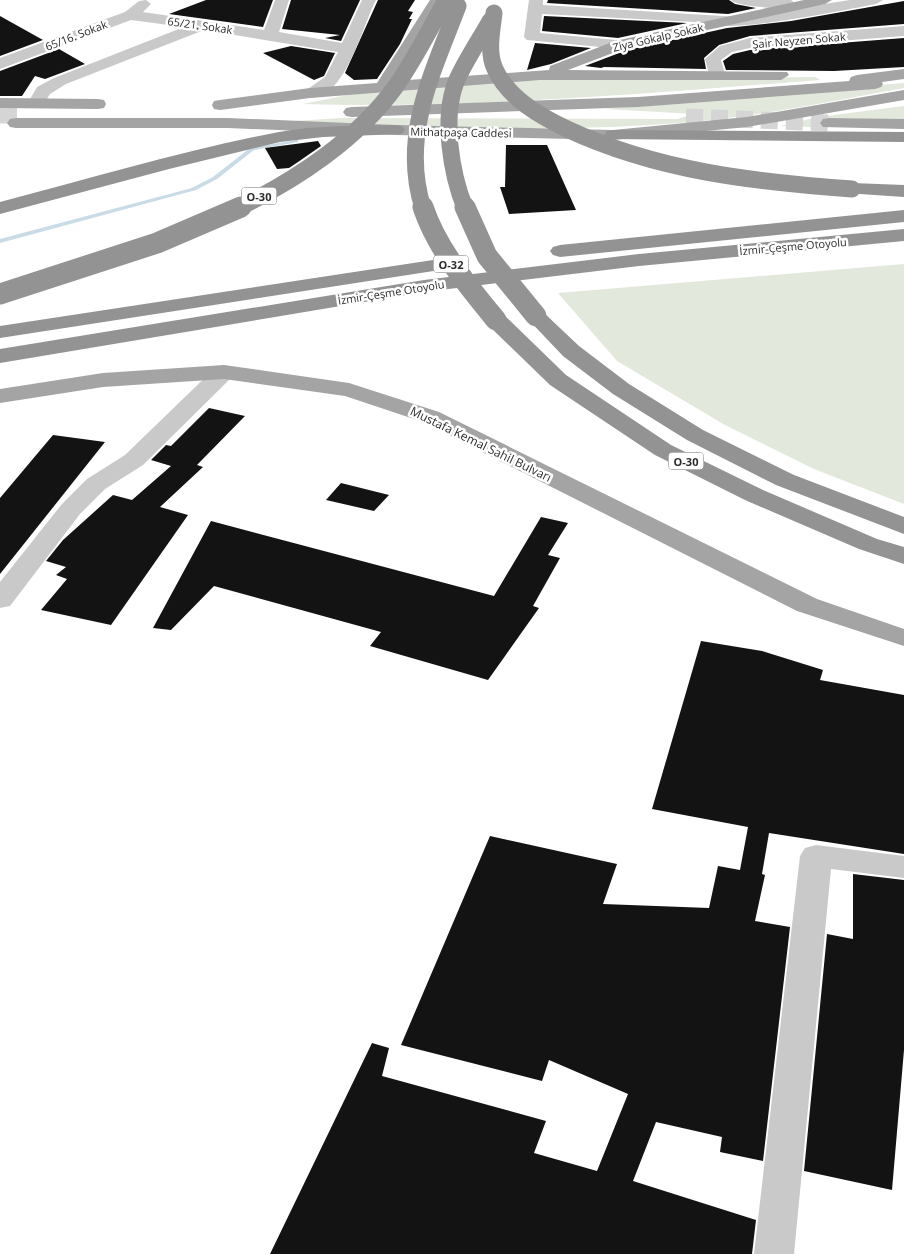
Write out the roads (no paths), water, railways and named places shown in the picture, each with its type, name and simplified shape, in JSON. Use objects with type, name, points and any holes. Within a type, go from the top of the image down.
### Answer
[{"type":"highway","name":"O-30","points":[[0,294],[102,263],[180,233],[282,184],[322,158],[346,140],[388,97],[409,66],[446,0]]},
{"type":"highway","name":"O-30","points":[[460,0],[431,73],[417,123],[415,157],[418,192],[424,209],[451,258],[475,295],[496,320],[558,380],[663,450],[763,498],[868,544],[904,556]]},
{"type":"highway","name":"O-30","points":[[496,7],[456,83],[451,111],[450,156],[464,205],[483,248],[536,316],[571,351],[621,389],[695,434],[785,480],[904,526]]},
{"type":"highway","points":[[496,7],[491,48],[494,68],[507,88],[545,117],[577,134],[622,152],[690,170],[767,182],[904,191]]},
{"type":"highway","points":[[0,208],[165,164],[280,137],[323,132],[396,130]]},
{"type":"highway","points":[[613,135],[904,137]]},
{"type":"highway","name":"İzmir-Çeşme Otoyolu","points":[[0,332],[398,271],[624,242],[904,216]]},
{"type":"highway","name":"İzmir-Çeşme Otoyolu","points":[[0,356],[452,283],[638,260],[904,235]]},
{"type":"highway","points":[[252,314],[732,267],[904,254]]},
{"type":"main road","points":[[383,86],[437,0]]},
{"type":"main road","name":"Ziya Gökalp Sokak","points":[[540,75],[621,44],[824,0]]},
{"type":"main road","points":[[220,105],[310,92],[540,75],[896,75]]},
{"type":"main road","points":[[751,93],[896,75]]},
{"type":"main road","name":"Mithatpaşa Caddesi","points":[[8,125],[290,115],[405,108],[638,102],[904,81]]},
{"type":"main road","name":"Mithatpaşa Caddesi","points":[[8,125],[228,123],[396,130],[613,135],[747,122],[904,97]]},
{"type":"main road","points":[[0,103],[110,104]]},
{"type":"main road","points":[[202,105],[405,108]]},
{"type":"main road","points":[[0,108],[8,125],[58,130],[396,130]]},
{"type":"main road","points":[[290,115],[686,117]]},
{"type":"main road","points":[[829,123],[904,124]]},
{"type":"main road","name":"Mustafa Kemal Sahil Bulvarı","points":[[0,396],[103,380],[224,372],[349,390],[392,402],[431,417],[807,605],[904,638]]},
{"type":"street","name":"65/16. Sokak","points":[[0,64],[130,15],[150,0]]},
{"type":"street","points":[[270,35],[282,0]]},
{"type":"street","points":[[310,92],[332,78],[347,49],[359,16],[369,0]]},
{"type":"street","points":[[738,0],[803,5]]},
{"type":"street","name":"Ziya Gökalp Sokak","points":[[727,21],[764,19],[876,0]]},
{"type":"street","points":[[621,44],[532,37],[535,4],[727,21]]},
{"type":"street","name":"65/21. Sokak","points":[[130,15],[270,35],[347,49]]},
{"type":"street","points":[[36,103],[43,91],[60,81],[203,25]]},
{"type":"street","name":"Şair Neyzen Sokak","points":[[717,74],[713,59],[726,49],[750,43],[904,31]]},
{"type":"street","points":[[62,40],[115,60]]},
{"type":"street","points":[[0,600],[77,503],[96,484],[134,460],[224,372]]},
{"type":"street","points":[[774,1254],[816,856],[904,867]]},
{"type":"waterway","points":[[0,241],[194,189],[215,178],[252,149],[296,141]]},
{"type":"tunnel","points":[[0,115],[22,115]]},
{"type":"tunnel","points":[[686,117],[829,123]]}]
